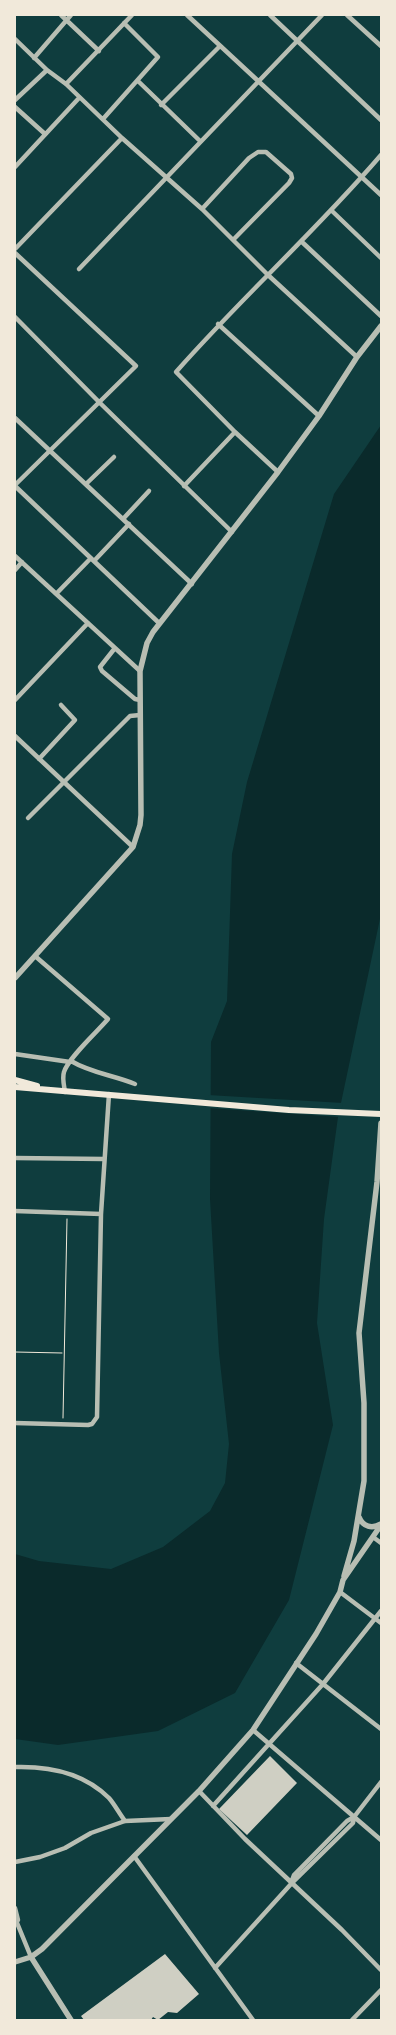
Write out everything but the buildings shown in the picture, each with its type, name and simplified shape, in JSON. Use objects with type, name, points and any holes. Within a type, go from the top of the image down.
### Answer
[{"type":"main road","points":[[15,1080],[65,1092]]},
{"type":"main road","points":[[15,1087],[289,1110],[381,1114]]},
{"type":"street","points":[[62,15],[99,51]]},
{"type":"street","points":[[34,58],[70,15]]},
{"type":"street","points":[[66,84],[132,15]]},
{"type":"street","points":[[187,15],[381,195]]},
{"type":"street","points":[[270,15],[381,120]]},
{"type":"street","points":[[79,269],[322,15]]},
{"type":"street","points":[[347,15],[381,46]]},
{"type":"street","points":[[103,119],[157,59],[158,55],[124,23]]},
{"type":"street","points":[[15,39],[202,209],[268,275],[357,357]]},
{"type":"street","points":[[161,105],[220,46]]},
{"type":"street","points":[[15,100],[47,70]]},
{"type":"street","points":[[138,81],[200,141]]},
{"type":"street","points":[[15,167],[79,98]]},
{"type":"street","points":[[15,106],[45,134]]},
{"type":"street","points":[[15,249],[122,138]]},
{"type":"street","points":[[202,209],[249,158],[258,152],[266,152],[291,174],[292,178],[289,183],[233,240]]},
{"type":"street","points":[[278,472],[235,432],[176,372],[218,324],[302,242],[381,155]]},
{"type":"street","points":[[331,210],[381,258]]},
{"type":"street","points":[[302,242],[381,316]]},
{"type":"street","points":[[15,253],[136,366],[15,485],[159,623]]},
{"type":"street","points":[[15,317],[232,532]]},
{"type":"street","points":[[218,324],[319,416]]},
{"type":"street","points":[[15,978],[133,847],[141,815],[140,671],[148,643],[159,623],[192,584],[278,472],[319,416],[357,357],[381,326]]},
{"type":"street","points":[[15,418],[192,584]]},
{"type":"street","points":[[184,486],[235,432]]},
{"type":"street","points":[[86,484],[114,457]]},
{"type":"street","points":[[123,519],[149,491]]},
{"type":"street","points":[[56,594],[129,524]]},
{"type":"street","points":[[15,556],[140,671]]},
{"type":"street","points":[[15,570],[22,562]]},
{"type":"street","points":[[15,700],[88,623]]},
{"type":"street","points":[[115,648],[100,667],[102,671],[135,699],[140,700]]},
{"type":"street","points":[[39,759],[76,720],[61,705]]},
{"type":"street","points":[[28,818],[130,716],[140,715]]},
{"type":"street","points":[[15,736],[133,847]]},
{"type":"street","points":[[35,956],[108,1019],[70,1061],[64,1072],[65,1092]]},
{"type":"street","points":[[15,1054],[70,1061],[98,1074],[114,1075],[135,1084]]},
{"type":"street","points":[[15,1423],[88,1425],[94,1421],[97,1413],[101,1214],[109,1094]]},
{"type":"street","points":[[15,1962],[31,1957],[42,1950],[199,1792],[253,1730],[316,1634],[340,1592],[354,1541],[364,1481],[364,1403],[359,1333],[377,1182],[381,1123]]},
{"type":"street","points":[[15,1158],[104,1159]]},
{"type":"street","points":[[377,1182],[381,1176]]},
{"type":"street","points":[[15,1211],[101,1214]]},
{"type":"street","points":[[358,1515],[361,1522],[368,1527],[375,1527],[381,1524]]},
{"type":"street","points":[[343,1580],[381,1524]]},
{"type":"street","points":[[373,1537],[381,1544]]},
{"type":"street","points":[[340,1592],[381,1623]]},
{"type":"street","points":[[212,1806],[323,1684],[381,1611]]},
{"type":"street","points":[[296,1664],[381,1729]]},
{"type":"street","points":[[253,1730],[381,1840]]},
{"type":"street","points":[[15,1767],[31,1766],[55,1769],[84,1780],[110,1799],[125,1821]]},
{"type":"street","points":[[215,1968],[291,1884],[294,1876],[347,1821],[354,1817],[381,1782]]},
{"type":"street","points":[[199,1792],[381,1970]]},
{"type":"street","points":[[15,1862],[40,1857],[66,1848],[91,1833],[125,1821],[171,1819]]},
{"type":"street","points":[[134,1856],[253,2020]]},
{"type":"street","points":[[15,1908],[21,1934]]},
{"type":"street","points":[[15,1918],[31,1957],[71,2020]]},
{"type":"street","points":[[352,2020],[381,1990]]},
{"type":"path","points":[[63,1424],[63,1353],[68,1213]]},
{"type":"path","points":[[15,1352],[63,1353]]},
{"type":"water","points":[[381,425],[381,914],[338,1117],[324,1219],[317,1323],[333,1425],[289,1600],[235,1693],[158,1731],[58,1745],[15,1739],[15,1554],[39,1561],[111,1569],[163,1547],[210,1511],[225,1483],[229,1444],[219,1353],[210,1199],[211,1042],[227,1001],[232,854],[247,782],[334,494]]},
{"type":"pier","points":[[208,1095],[343,1103],[340,1117],[208,1108]]}]
